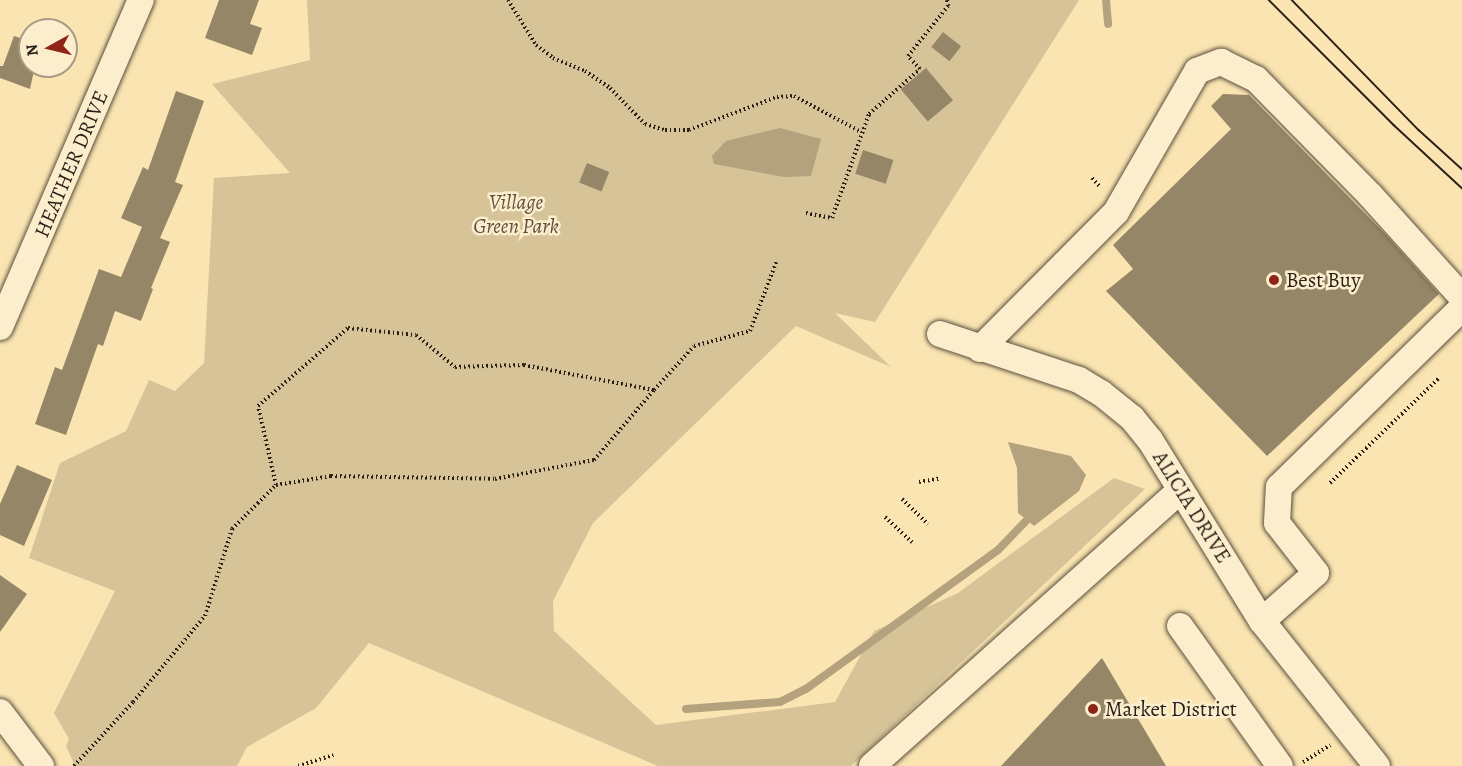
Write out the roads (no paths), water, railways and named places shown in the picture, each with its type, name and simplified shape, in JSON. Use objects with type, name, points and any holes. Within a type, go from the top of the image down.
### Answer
[{"type":"street","name":"HEATHER DRIVE","points":[[0,327],[141,0]]},
{"type":"street","points":[[980,349],[1116,212],[1197,71],[1221,62],[1256,79],[1370,195],[1462,297]]},
{"type":"street","points":[[1263,621],[1316,573],[1277,523],[1279,487],[1462,308]]},
{"type":"street","name":"ALICIA DRIVE","points":[[939,334],[1059,373],[1101,393],[1131,418],[1150,440],[1263,621],[1377,766]]},
{"type":"street","points":[[872,766],[1181,490]]},
{"type":"street","points":[[1180,626],[1280,766]]},
{"type":"street","points":[[0,712],[41,766]]},
{"type":"waterway","points":[[1106,0],[1108,24]]},
{"type":"waterway","points":[[686,709],[780,702],[806,689],[998,550],[1027,520]]},
{"type":"tram line","points":[[1269,0],[1394,125],[1462,188]]},
{"type":"tram line","points":[[1292,0],[1419,130],[1462,169]]},
{"type":"place","name":"Best Buy","points":[[1274,280]]},
{"type":"place","name":"Market District","points":[[1093,709]]},
{"type":"park label","name":"Village Green Park","points":[[516,214]]}]
